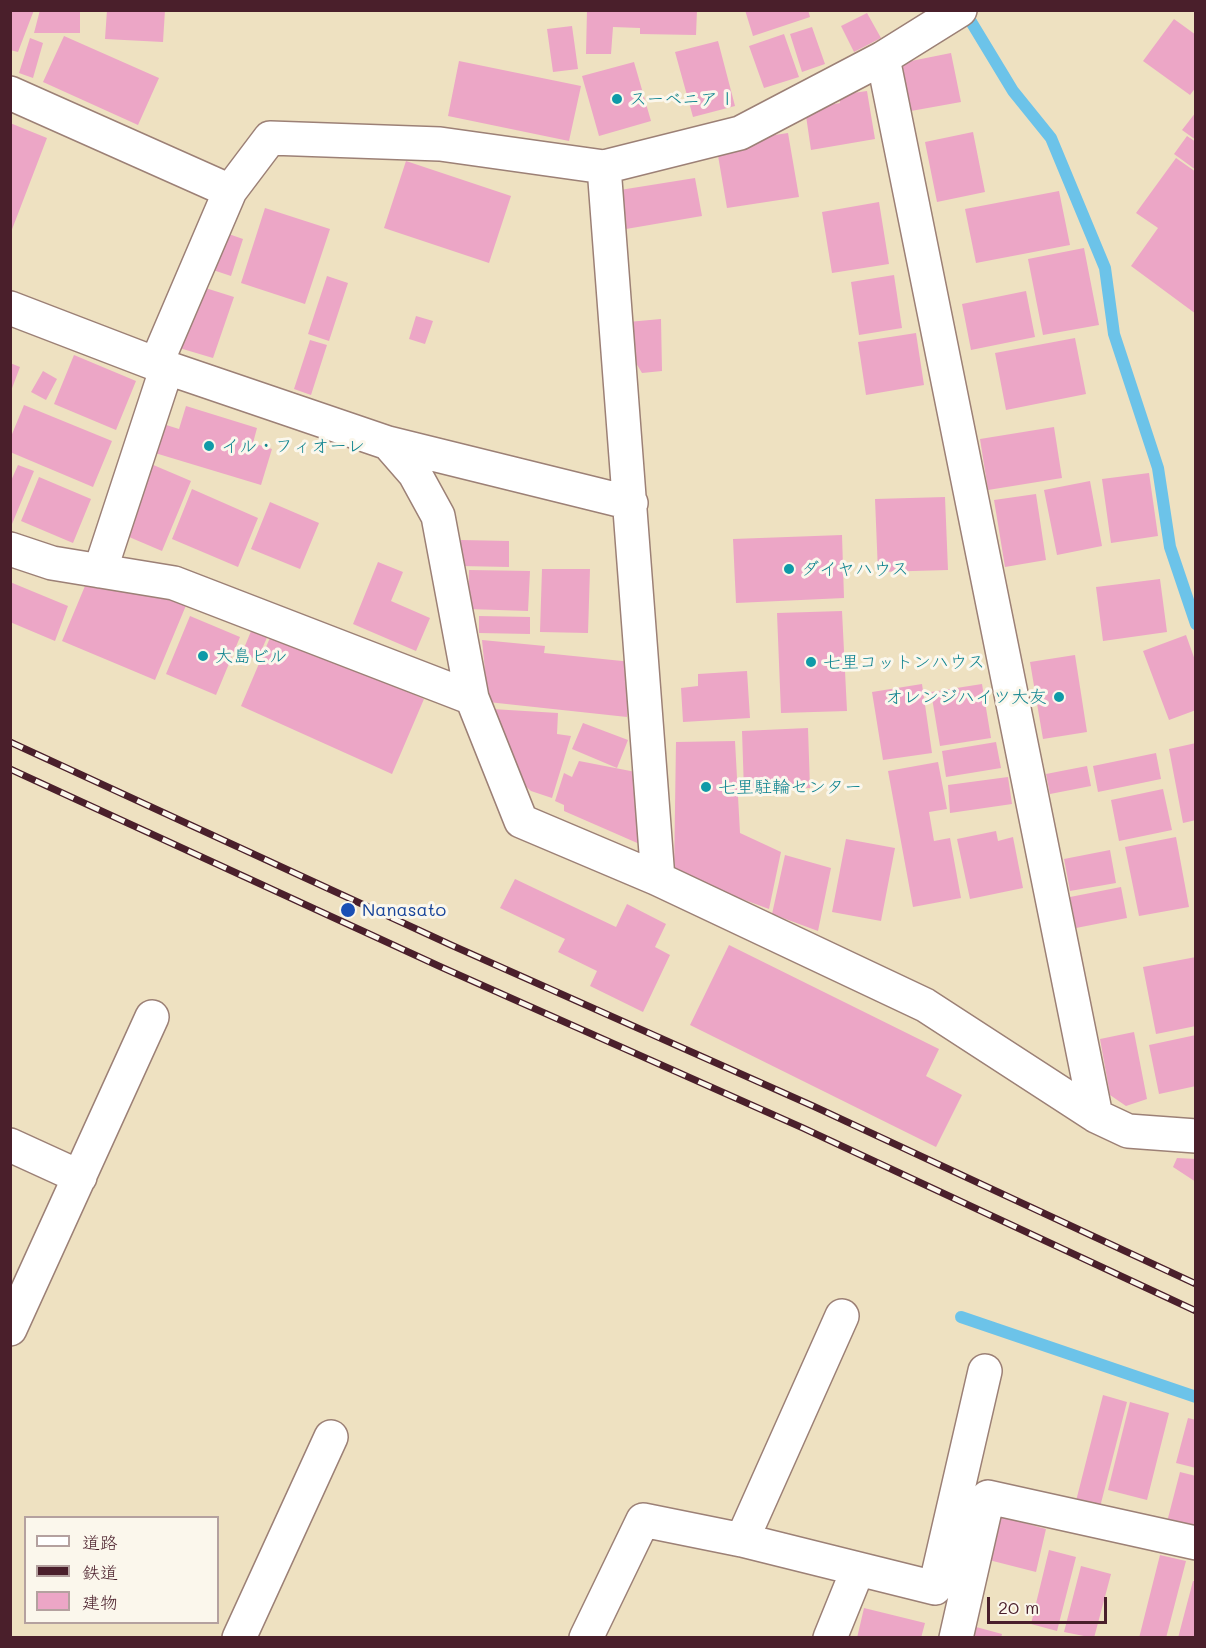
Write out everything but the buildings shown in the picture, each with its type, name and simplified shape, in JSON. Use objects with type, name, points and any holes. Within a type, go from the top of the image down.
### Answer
[{"type":"street","points":[[100,571],[161,365],[230,191],[270,138],[440,144],[604,167],[740,133],[883,58],[960,10]]},
{"type":"street","points":[[883,58],[1096,1116]]},
{"type":"street","points":[[10,93],[230,191]]},
{"type":"street","points":[[604,167],[658,879]]},
{"type":"street","points":[[10,308],[161,365],[388,443],[631,503]]},
{"type":"street","points":[[388,443],[415,474],[438,516],[472,698],[521,821],[658,879],[925,1005],[1096,1116],[1128,1131],[1196,1136]]},
{"type":"street","points":[[10,549],[52,563],[174,583],[472,698]]},
{"type":"street","points":[[10,1329],[152,1017]]},
{"type":"street","points":[[10,1145],[80,1177]]},
{"type":"street","points":[[742,1540],[842,1316]]},
{"type":"street","points":[[586,1638],[643,1520],[742,1540],[935,1588],[985,1371]]},
{"type":"street","points":[[239,1638],[331,1437]]},
{"type":"street","points":[[956,1638],[988,1497],[1196,1544]]},
{"type":"street","points":[[830,1638],[858,1569]]},
{"type":"waterway","points":[[970,20],[1013,91],[1051,138],[1105,268],[1114,334],[1158,468],[1170,547],[1196,624]]},
{"type":"waterway","points":[[961,1317],[1196,1397]]},
{"type":"railway","points":[[10,742],[451,945],[813,1106],[1196,1284]]},
{"type":"railway","points":[[10,769],[441,967],[803,1128],[1196,1311]]},
{"type":"place","name":"スーベニアⅠ","points":[[617,99]]},
{"type":"place","name":"イル・フィオーレ","points":[[209,446]]},
{"type":"place","name":"ダイヤハウス","points":[[789,569]]},
{"type":"place","name":"大島ビル","points":[[203,656]]},
{"type":"place","name":"七里コットンハウス","points":[[811,662]]},
{"type":"place","name":"オレンジハイツ大友","points":[[1059,697]]},
{"type":"place","name":"七里駐輪センター","points":[[706,787]]},
{"type":"place","name":"Nanasato","points":[[348,910]]}]
